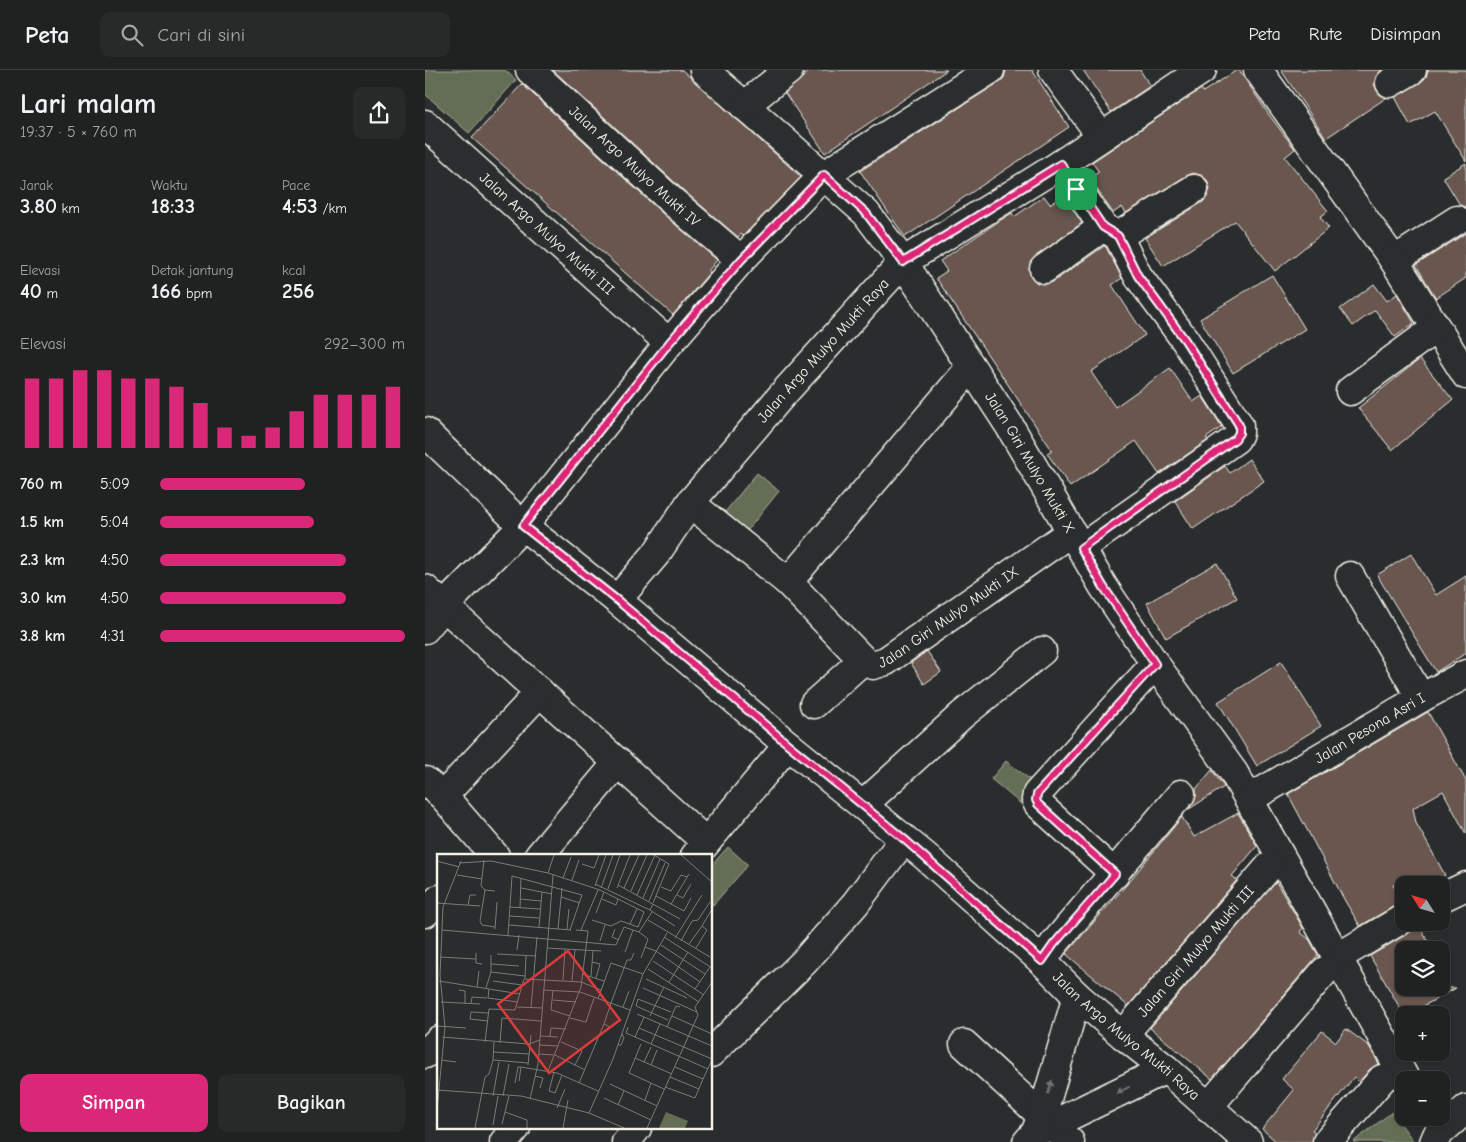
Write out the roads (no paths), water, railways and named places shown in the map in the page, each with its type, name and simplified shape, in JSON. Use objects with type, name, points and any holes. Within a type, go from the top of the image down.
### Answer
[{"type":"street","name":"Jalan Argo Mulyo Mukti IV","points":[[531,70],[673,202],[741,260]]},
{"type":"street","name":"Jalan Giri Mulyo Mukti X","points":[[704,70],[866,213],[903,262],[971,367],[1062,514],[1103,586],[1155,664]]},
{"type":"street","points":[[744,106],[789,70]]},
{"type":"street","points":[[425,628],[434,597],[523,526],[669,343],[741,260],[824,175],[990,70]]},
{"type":"street","points":[[1053,70],[1101,136]]},
{"type":"street","name":"Jalan Argo Mulyo Mukti Raya","points":[[617,600],[656,554],[690,503],[783,394],[903,262],[1061,164],[1202,70]]},
{"type":"street","points":[[1258,70],[1393,259],[1466,375]]},
{"type":"street","name":"Jalan Argo Mulyo Mukti III","points":[[425,124],[455,153],[669,343]]},
{"type":"street","points":[[1061,164],[1110,232]]},
{"type":"street","points":[[1044,269],[1193,189]]},
{"type":"street","points":[[1393,259],[1407,253],[1457,220]]},
{"type":"street","name":"Jalan Giri Mulyo Mukti IX","points":[[690,503],[789,582],[863,660],[873,665],[886,661],[1235,439],[1239,433],[1239,425],[1185,340],[1138,276],[1110,232]]},
{"type":"street","points":[[1350,391],[1436,328]]},
{"type":"street","points":[[789,582],[971,367]]},
{"type":"street","name":"Jalan Argo Mulyo Mukti Raya","points":[[425,432],[523,526],[617,600],[904,839],[1042,961],[1077,996],[1166,1069],[1248,1142]]},
{"type":"street","name":"Jalan Pesona Asri I","points":[[1249,799],[1421,698],[1350,576]]},
{"type":"street","points":[[434,597],[618,762],[701,849],[789,745]]},
{"type":"street","points":[[863,805],[962,715],[1042,651]]},
{"type":"street","points":[[814,704],[863,660]]},
{"type":"street","points":[[1115,874],[1038,804],[1036,800],[1037,794],[1155,664],[1234,773],[1249,799],[1331,964],[1394,1080],[1327,1142]]},
{"type":"street","points":[[1421,698],[1466,674]]},
{"type":"street","points":[[488,853],[434,788],[540,692]]},
{"type":"street","points":[[541,854],[618,762]]},
{"type":"street","points":[[1042,961],[1054,944],[1181,794]]},
{"type":"street","points":[[713,1052],[804,962],[855,904],[904,839]]},
{"type":"street","name":"Jalan Giri Mulyo Mukti III","points":[[1123,1035],[1269,867]]},
{"type":"street","points":[[1450,894],[1466,886]]},
{"type":"street","points":[[425,914],[437,901]]},
{"type":"street","points":[[1208,1107],[1331,964],[1395,924]]},
{"type":"street","points":[[1045,1132],[1077,996]]},
{"type":"street","points":[[425,1054],[437,1042]]},
{"type":"street","points":[[964,1044],[1045,1132]]},
{"type":"street","points":[[1045,1132],[1166,1069]]},
{"type":"street","points":[[1433,1132],[1466,1109]]},
{"type":"street","points":[[504,1142],[514,1130]]},
{"type":"street","points":[[626,1142],[635,1130]]}]
